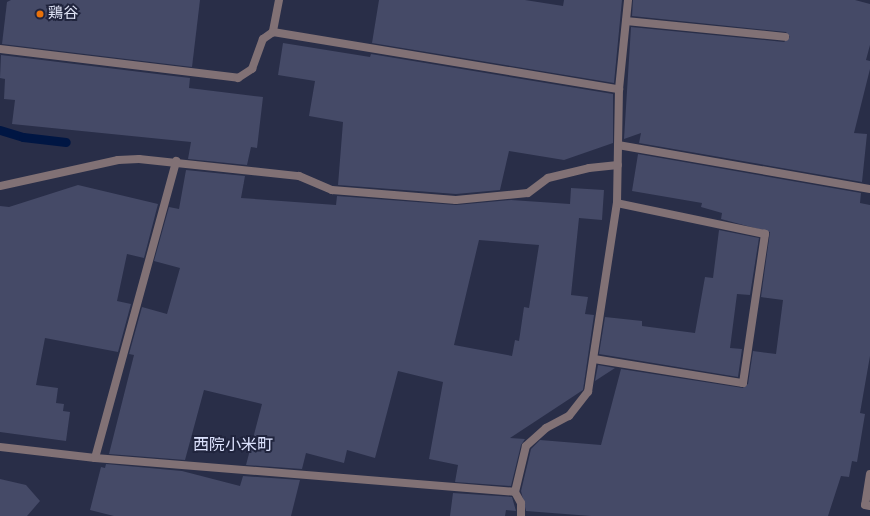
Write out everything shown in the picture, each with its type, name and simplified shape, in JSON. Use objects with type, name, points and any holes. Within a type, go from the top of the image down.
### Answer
[{"type":"street","points":[[273,32],[279,0]]},
{"type":"street","points":[[521,516],[521,503],[515,492],[526,446],[546,428],[569,416],[588,392],[617,203],[619,89],[628,0]]},
{"type":"street","points":[[626,21],[785,37]]},
{"type":"street","points":[[0,49],[238,78],[252,69],[263,39],[273,32],[619,89]]},
{"type":"street","points":[[618,145],[870,189]]},
{"type":"street","points":[[0,186],[118,160],[176,161],[299,176],[332,190],[456,200],[528,193],[548,178],[589,168],[618,165]]},
{"type":"street","points":[[95,458],[176,161]]},
{"type":"street","points":[[594,359],[743,382],[765,234],[617,203]]},
{"type":"street","points":[[0,447],[95,458],[515,492]]},
{"type":"street","points":[[870,474],[864,504],[870,506]]},
{"type":"building","points":[[11,0],[200,0],[192,67],[2,44],[7,2]]},
{"type":"building","points":[[379,0],[525,0],[563,6],[564,0],[622,0],[614,83],[372,43]]},
{"type":"building","points":[[633,0],[855,0],[870,4],[870,45],[866,60],[870,61],[870,69],[854,133],[867,134],[862,182],[639,143],[641,133],[624,139],[631,27],[784,42],[790,37],[786,32],[632,16]]},
{"type":"building","points":[[283,43],[370,57],[371,54],[613,94],[613,143],[564,160],[509,151],[500,190],[456,194],[338,185],[343,122],[309,116],[315,81],[278,75]]},
{"type":"building","points":[[1,55],[190,78],[189,88],[263,97],[257,148],[251,147],[247,165],[188,159],[191,142],[12,124],[15,100],[4,99],[5,79],[0,78]]},
{"type":"building","points":[[638,154],[861,193],[860,203],[870,205],[870,356],[860,413],[865,414],[857,462],[852,461],[849,477],[841,476],[828,516],[591,516],[526,511],[521,491],[531,449],[540,440],[601,445],[621,369],[743,388],[748,384],[753,351],[776,354],[783,300],[761,297],[770,232],[721,219],[722,213],[701,207],[702,203],[632,191]]},
{"type":"building","points":[[186,170],[245,176],[241,198],[336,205],[337,196],[456,205],[511,200],[570,204],[571,188],[604,190],[602,220],[579,218],[571,295],[588,297],[585,314],[594,315],[583,390],[510,438],[525,439],[521,445],[511,486],[455,482],[458,465],[429,459],[443,382],[398,371],[375,458],[347,450],[344,463],[306,453],[302,469],[246,465],[262,404],[204,390],[185,460],[109,454],[134,355],[129,354],[142,307],[167,314],[180,268],[154,261],[169,207],[179,209]],"holes":[[[479,240],[539,245],[529,308],[524,307],[519,341],[515,340],[512,356],[454,345]]]},
{"type":"building","points":[[78,185],[158,204],[144,258],[127,254],[117,301],[131,304],[118,352],[45,338],[36,385],[58,388],[56,403],[64,404],[63,411],[70,412],[66,441],[0,432],[0,206],[9,207]]},
{"type":"building","points":[[719,230],[759,238],[750,295],[737,294],[730,348],[742,349],[738,377],[599,354],[605,317],[642,321],[642,326],[695,333],[705,277],[713,278]]},
{"type":"building","points":[[598,365],[615,368],[595,381]]},
{"type":"building","points":[[106,464],[182,471],[240,486],[243,476],[300,480],[291,516],[114,516],[90,510],[101,467],[105,468]]},
{"type":"building","points":[[0,479],[26,485],[40,501],[27,516],[0,516]]},
{"type":"building","points":[[453,493],[512,497],[516,511],[506,510],[505,516],[450,516]]},
{"type":"waterway","points":[[0,130],[23,137],[66,142]]},
{"type":"place","name":"鶏谷","points":[[40,14]]},
{"type":"district","name":"西院小米町","points":[[233,445]]}]
